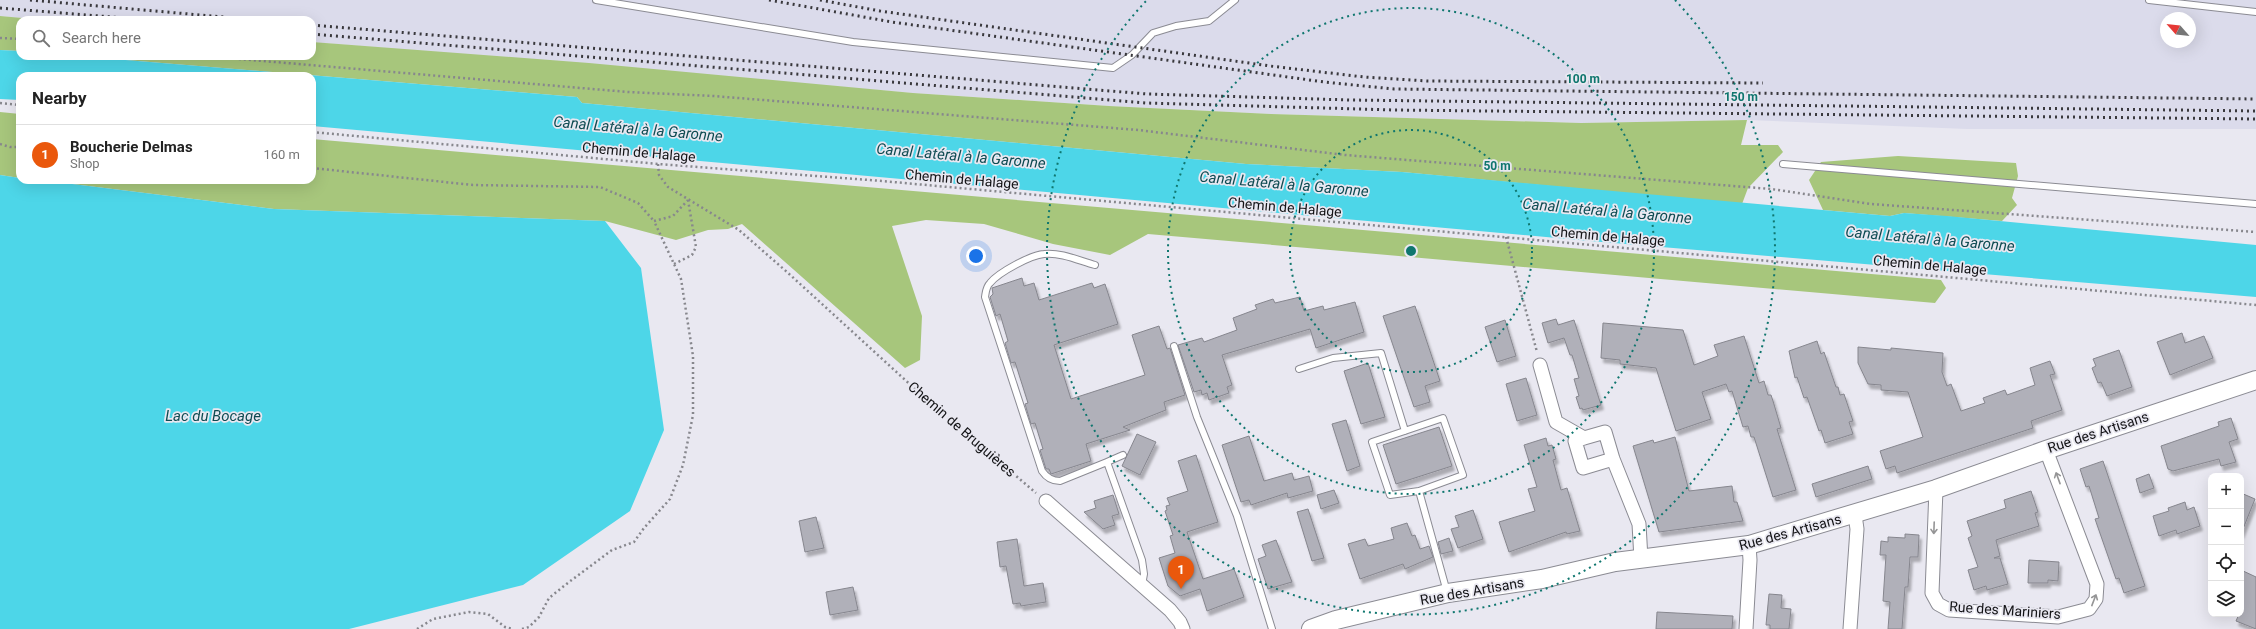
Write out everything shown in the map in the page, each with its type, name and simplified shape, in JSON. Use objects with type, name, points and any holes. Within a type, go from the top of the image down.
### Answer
[{"type":"street","points":[[1540,365],[1556,422],[1584,438]]},
{"type":"street","name":"Rue des Artisans","points":[[1311,629],[1336,620],[1448,594],[1542,579],[1615,562],[1749,546],[1855,515],[1936,489],[2046,450],[2256,380]]},
{"type":"street","points":[[1613,459],[1583,468],[1575,441],[1605,432],[1613,459],[1639,524],[1641,559]]},
{"type":"street","name":"Rue des Mariniers","points":[[1936,489],[1932,592],[1938,604],[1949,610],[2058,617],[2090,609],[2096,599],[2097,584],[2046,450]]},
{"type":"street","points":[[1046,501],[1170,610],[1180,622],[1183,629]]},
{"type":"street","points":[[1850,629],[1857,529],[1855,515]]},
{"type":"street","points":[[1746,629],[1750,560],[1749,546]]},
{"type":"lane","points":[[596,0],[853,42],[1113,68],[1132,55],[1153,33],[1176,26],[1209,21],[1236,0]]},
{"type":"lane","points":[[2149,0],[2256,12]]},
{"type":"lane","points":[[1783,164],[2256,204]]},
{"type":"lane","points":[[1095,265],[1059,255],[1045,254],[1033,256],[997,276],[986,288],[985,297],[1042,471],[1045,476],[1054,481],[1060,481],[1123,455]]},
{"type":"lane","points":[[1174,346],[1197,417],[1237,516],[1272,629]]},
{"type":"lane","points":[[1299,369],[1333,358],[1381,353],[1406,431]]},
{"type":"lane","points":[[1443,418],[1463,475],[1419,491],[1390,495],[1372,442],[1443,418]]},
{"type":"lane","points":[[1108,462],[1142,560],[1144,574],[1142,585]]},
{"type":"lane","points":[[1419,491],[1448,594]]},
{"type":"path","points":[[0,38],[16,39]]},
{"type":"path","points":[[251,60],[628,92],[713,96],[1138,130],[1345,155],[1771,189],[1871,204],[2256,232]]},
{"type":"path","points":[[0,103],[16,105]]},
{"type":"path","name":"Chemin de Halage","points":[[316,132],[658,164],[896,183],[1506,237],[2256,305]]},
{"type":"path","points":[[0,144],[10,147],[16,146]]},
{"type":"path","name":"Chemin de Bruguières","points":[[658,164],[659,175],[668,187],[739,230],[793,277],[926,399],[1046,501]]},
{"type":"path","points":[[316,168],[473,184],[600,188],[638,203],[654,221],[681,278],[693,356],[693,415],[684,465],[670,499],[644,528],[634,542],[612,550],[548,598],[539,617],[529,627],[522,629]]},
{"type":"path","points":[[654,221],[673,216],[688,200]]},
{"type":"path","points":[[674,264],[692,255],[696,247],[688,200]]},
{"type":"path","points":[[1506,237],[1540,365]]},
{"type":"path","points":[[417,629],[432,619],[469,612],[488,614],[504,627],[513,629]]},
{"type":"shaded area","points":[[0,0],[2256,0],[2256,129],[1967,129],[1747,120],[1581,123],[1271,114],[1109,106],[913,93],[316,42],[316,16],[16,16],[16,17],[0,16]]},
{"type":"green space","points":[[0,16],[16,17],[16,51],[0,50]]},
{"type":"green space","points":[[316,42],[589,63],[913,93],[1109,106],[1271,114],[1581,123],[1747,120],[1741,145],[1778,145],[1783,152],[1748,188],[1742,204],[1402,172],[1246,164],[582,103],[577,97],[316,76],[316,72],[272,72],[126,60],[316,60]]},
{"type":"green space","points":[[0,112],[16,114],[16,177],[0,175]]},
{"type":"green space","points":[[316,139],[1941,280],[1946,288],[1935,303],[1148,234],[1110,255],[1053,244],[984,224],[926,220],[892,226],[922,316],[920,360],[905,368],[742,224],[728,229],[708,230],[676,240],[605,221],[274,209],[72,184],[316,184]]},
{"type":"green space","points":[[1898,156],[2016,163],[2018,176],[2012,198],[2017,205],[2002,221],[1904,213],[1890,216],[1823,210],[1809,180],[1821,162]]},
{"type":"water","points":[[0,50],[16,51],[16,60],[126,60],[272,72],[16,72],[16,100],[0,99]]},
{"type":"water","name":"Canal Latéral à la Garonne","points":[[316,76],[577,97],[582,103],[1246,164],[1402,172],[1890,216],[1904,213],[1947,216],[2256,245],[2256,297],[1590,241],[316,126]]},
{"type":"water","name":"Lac du Bocage","points":[[0,175],[16,177],[16,184],[72,184],[274,209],[605,221],[641,268],[664,430],[630,511],[523,585],[349,629],[0,629]]},
{"type":"building","points":[[1022,278],[1024,286],[1034,283],[1039,300],[1092,283],[1094,288],[1105,284],[1118,324],[1054,345],[1071,399],[1145,375],[1132,335],[1159,326],[1167,349],[1170,348],[1185,395],[1164,402],[1166,410],[1123,427],[1130,430],[1086,444],[1091,461],[1051,474],[1049,469],[1046,469],[1040,450],[1043,449],[1035,423],[1031,424],[1025,404],[1028,403],[1015,362],[1011,363],[1005,343],[1008,341],[1000,314],[996,316],[990,297],[993,294],[992,288]]},
{"type":"building","points":[[1300,297],[1304,311],[1323,306],[1324,310],[1355,302],[1364,332],[1316,348],[1310,329],[1222,355],[1232,385],[1227,387],[1229,393],[1209,400],[1207,393],[1202,395],[1201,390],[1194,392],[1178,345],[1202,338],[1204,342],[1237,330],[1233,318],[1257,309],[1255,305],[1273,299],[1275,303]]},
{"type":"building","points":[[1415,306],[1440,381],[1425,386],[1430,402],[1414,407],[1383,316]]},
{"type":"building","points":[[1556,319],[1558,325],[1574,320],[1601,405],[1583,410],[1582,408],[1580,409],[1576,397],[1579,396],[1574,379],[1579,378],[1572,355],[1570,355],[1564,338],[1548,343],[1542,323]]},
{"type":"building","points":[[1505,320],[1516,356],[1497,362],[1485,327]]},
{"type":"building","points":[[1603,323],[1683,330],[1694,365],[1718,356],[1714,345],[1744,336],[1759,383],[1764,381],[1768,395],[1771,395],[1781,428],[1777,429],[1796,490],[1773,497],[1754,437],[1751,437],[1748,426],[1743,427],[1732,391],[1729,392],[1726,384],[1702,392],[1711,419],[1676,431],[1656,368],[1620,364],[1620,360],[1601,358]]},
{"type":"building","points":[[2182,333],[2185,343],[2204,336],[2213,358],[2170,375],[2157,342]]},
{"type":"building","points":[[1817,341],[1821,354],[1824,352],[1840,395],[1844,394],[1853,421],[1849,422],[1853,434],[1825,443],[1821,430],[1819,431],[1807,397],[1804,398],[1797,377],[1795,378],[1789,351]]},
{"type":"building","points":[[1858,347],[1891,350],[1891,348],[1943,353],[1942,372],[1947,386],[1951,384],[1961,411],[1985,403],[1983,398],[2005,390],[2007,395],[2035,385],[2030,368],[2050,361],[2055,374],[2050,375],[2062,410],[2031,421],[2033,428],[1897,473],[1895,466],[1886,469],[1880,451],[1923,437],[1908,392],[1881,390],[1881,385],[1868,384],[1858,363]]},
{"type":"building","points":[[2119,350],[2132,387],[2107,396],[2101,382],[2098,383],[2092,368],[2096,366],[2093,359]]},
{"type":"building","points":[[1368,363],[1385,417],[1361,424],[1344,371]]},
{"type":"building","points":[[1526,378],[1537,415],[1517,421],[1506,384]]},
{"type":"building","points":[[2231,418],[2238,439],[2229,442],[2236,462],[2221,466],[2219,459],[2173,471],[2168,469],[2161,446],[2219,426],[2218,422]]},
{"type":"building","points":[[1346,420],[1360,466],[1347,471],[1332,424]]},
{"type":"building","points":[[1439,427],[1452,466],[1396,484],[1383,445]]},
{"type":"building","points":[[1137,434],[1156,442],[1140,475],[1122,466]]},
{"type":"building","points":[[1249,436],[1264,481],[1292,473],[1294,480],[1309,476],[1313,491],[1288,498],[1287,493],[1251,505],[1249,500],[1241,502],[1222,445]]},
{"type":"building","points":[[1675,437],[1689,491],[1732,486],[1734,502],[1737,502],[1743,521],[1659,532],[1633,446],[1653,440],[1654,443]]},
{"type":"building","points":[[1546,438],[1548,446],[1552,445],[1556,459],[1553,460],[1561,490],[1567,488],[1580,531],[1567,534],[1566,532],[1509,552],[1499,522],[1535,511],[1528,489],[1537,487],[1524,445]]},
{"type":"building","points":[[1196,455],[1218,522],[1187,532],[1203,579],[1234,569],[1244,597],[1207,611],[1200,589],[1180,596],[1168,586],[1159,558],[1175,553],[1170,536],[1173,535],[1165,511],[1167,510],[1166,506],[1170,505],[1167,498],[1188,491],[1178,461]]},
{"type":"building","points":[[2103,461],[2145,586],[2124,593],[2119,578],[2116,579],[2095,519],[2099,518],[2089,486],[2086,487],[2080,469]]},
{"type":"building","points":[[1868,466],[1872,479],[1816,497],[1812,484]]},
{"type":"building","points":[[2149,474],[2154,488],[2140,493],[2136,479]]},
{"type":"building","points":[[1334,490],[1339,503],[1321,509],[1317,495]]},
{"type":"building","points":[[2031,491],[2038,512],[2035,513],[2039,526],[1996,540],[2000,556],[1994,558],[2000,558],[2008,584],[1987,590],[1986,586],[1974,590],[1968,570],[1978,567],[1968,538],[1972,536],[1967,521],[2006,508],[2004,500]]},
{"type":"building","points":[[2244,494],[2255,499],[2244,526]]},
{"type":"building","points":[[1113,495],[1119,514],[1112,516],[1115,525],[1103,529],[1084,512],[1096,508],[1094,501]]},
{"type":"building","points":[[2185,502],[2187,510],[2194,507],[2200,526],[2177,534],[2176,530],[2159,536],[2153,516],[2169,511],[2168,508]]},
{"type":"building","points":[[1308,509],[1324,558],[1312,561],[1297,512]]},
{"type":"building","points":[[1473,510],[1483,539],[1458,548],[1451,529],[1459,527],[1455,516]]},
{"type":"building","points":[[816,517],[824,548],[805,552],[799,521]]},
{"type":"building","points":[[1407,523],[1412,536],[1415,535],[1420,549],[1429,546],[1433,557],[1405,569],[1403,564],[1360,579],[1348,544],[1365,539],[1368,546],[1394,539],[1391,528]]},
{"type":"building","points":[[1905,534],[1919,535],[1918,557],[1910,557],[1908,587],[1905,587],[1902,629],[1888,629],[1890,602],[1883,601],[1886,555],[1880,555],[1881,541],[1888,542],[1888,537],[1905,538]]},
{"type":"building","points":[[1449,538],[1453,551],[1441,554],[1438,542]]},
{"type":"building","points":[[1017,539],[1024,586],[1043,583],[1046,602],[1021,606],[1020,603],[1013,604],[1006,566],[1000,567],[997,542]]},
{"type":"building","points":[[1276,540],[1292,582],[1268,589],[1258,559],[1266,556],[1262,545]]},
{"type":"building","points":[[2029,560],[2059,562],[2058,581],[2048,580],[2048,583],[2028,583]]},
{"type":"building","points":[[2244,571],[2256,577],[2256,629],[2236,621],[2238,617],[2244,617]]},
{"type":"building","points":[[853,587],[858,610],[830,615],[826,592]]},
{"type":"building","points":[[1769,594],[1782,595],[1781,608],[1791,609],[1789,629],[1770,629],[1770,625],[1766,625]]},
{"type":"building","points":[[1657,612],[1733,616],[1732,629],[1656,629]]},
{"type":"railway","points":[[30,0],[212,16]]},
{"type":"railway","points":[[769,0],[892,22],[1324,82],[1394,89],[2256,99]]},
{"type":"railway","points":[[820,0],[880,11],[1270,66],[1364,77],[1427,81],[1763,83]]},
{"type":"railway","points":[[0,8],[99,16]]},
{"type":"railway","points":[[316,25],[1147,94],[1350,100],[2256,111]]},
{"type":"railway","points":[[316,34],[1146,103],[1395,110],[2256,119]]},
{"type":"place","name":"Boucherie Delmas","points":[[1181,589]]}]
